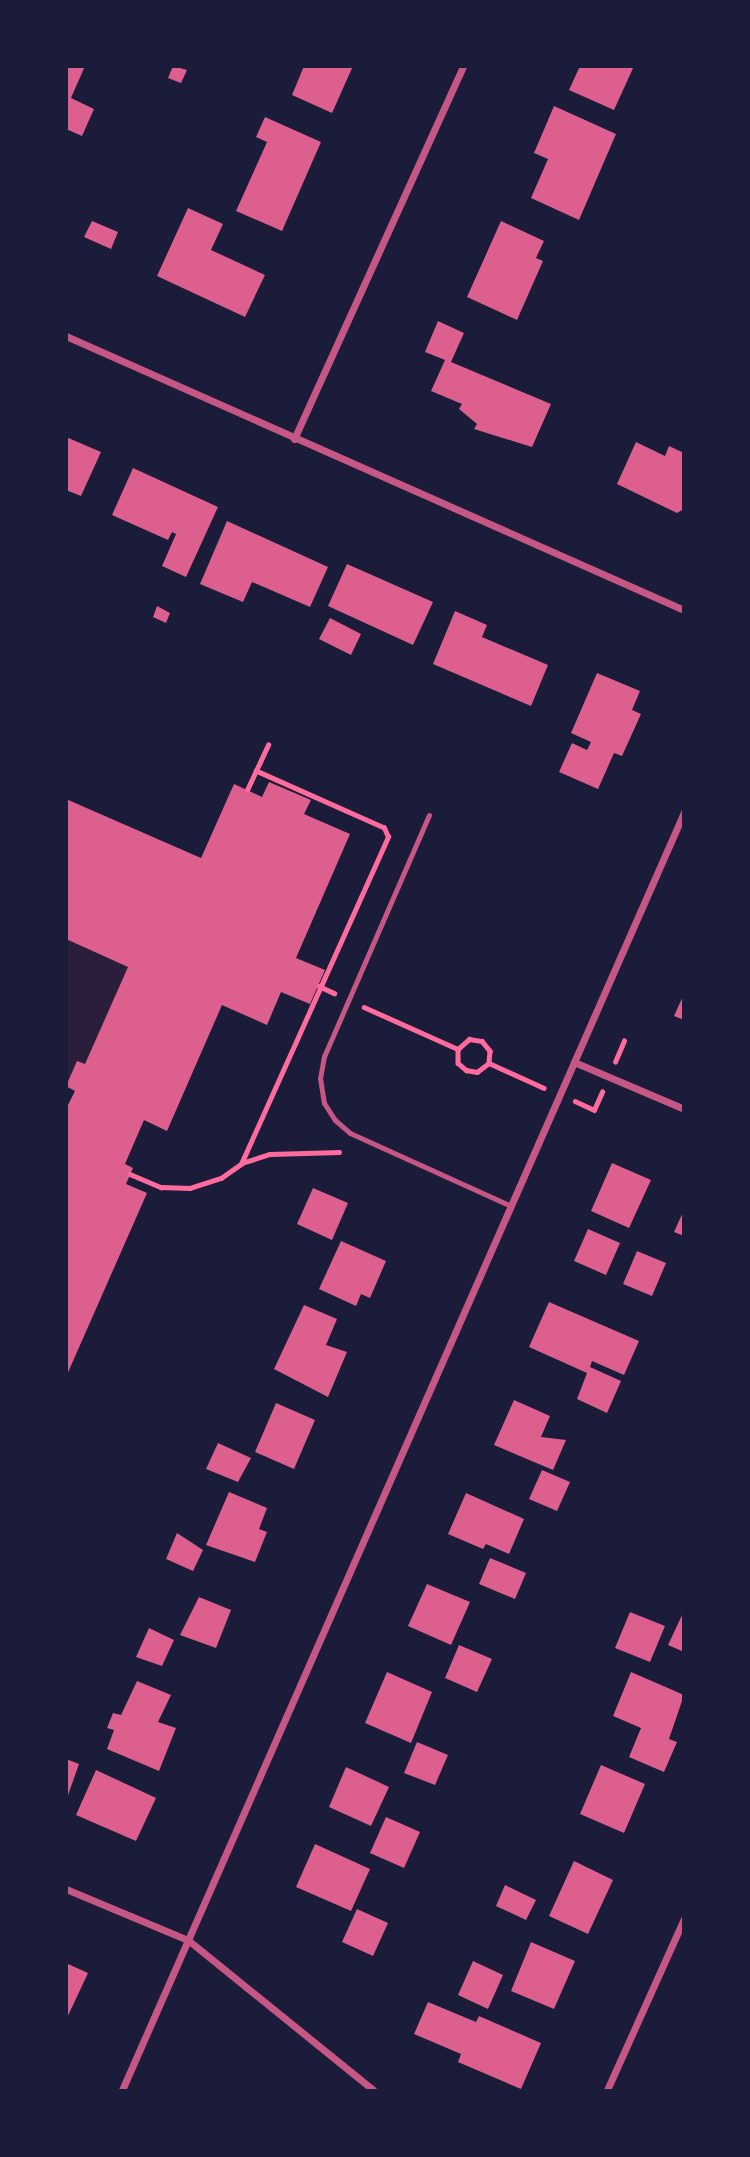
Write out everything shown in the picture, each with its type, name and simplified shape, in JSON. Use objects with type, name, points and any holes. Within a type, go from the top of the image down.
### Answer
[{"type":"street","points":[[294,439],[463,66]]},
{"type":"street","points":[[66,336],[684,610]]},
{"type":"street","points":[[122,2091],[509,1205],[684,812]]},
{"type":"street","points":[[573,1062],[684,1109]]},
{"type":"street","points":[[66,1889],[188,1940],[373,2091]]},
{"type":"street","points":[[607,2091],[684,1919]]},
{"type":"lane","points":[[429,815],[324,1056],[320,1078],[324,1103],[335,1121],[351,1133],[509,1205]]},
{"type":"path","points":[[247,790],[268,745]]},
{"type":"path","points":[[241,1164],[387,832],[256,771]]},
{"type":"path","points":[[320,987],[458,1049]]},
{"type":"path","points":[[469,1039],[482,1041],[490,1051],[489,1063],[477,1072],[466,1070],[458,1063],[458,1049],[469,1039]]},
{"type":"path","points":[[489,1063],[594,1110],[624,1041]]},
{"type":"path","points":[[130,1174],[161,1187],[190,1188],[222,1178],[241,1164],[270,1154],[339,1152]]},
{"type":"shaded area","points":[[67,939],[128,967],[85,1064],[67,1086]]},
{"type":"building","points":[[66,66],[85,66],[71,98],[94,109],[82,136],[66,129]]},
{"type":"building","points":[[173,66],[187,70],[181,83],[168,78]]},
{"type":"building","points":[[304,66],[353,66],[332,113],[292,95]]},
{"type":"building","points":[[580,66],[634,66],[614,110],[569,90]]},
{"type":"building","points":[[554,106],[616,134],[579,220],[531,198],[548,159],[534,153]]},
{"type":"building","points":[[265,117],[321,142],[282,231],[236,211],[267,142],[256,137]]},
{"type":"building","points":[[188,208],[223,224],[211,250],[265,275],[245,317],[157,276]]},
{"type":"building","points":[[92,221],[118,232],[111,249],[84,237]]},
{"type":"building","points":[[501,221],[544,241],[536,258],[543,261],[517,320],[467,297]]},
{"type":"building","points":[[438,321],[464,333],[451,362],[551,404],[532,447],[474,429],[477,424],[459,409],[462,404],[431,391],[445,360],[425,352]]},
{"type":"building","points":[[66,437],[101,452],[81,496],[66,490]]},
{"type":"building","points":[[636,442],[665,456],[669,446],[684,453],[684,509],[677,513],[617,484]]},
{"type":"building","points":[[133,468],[218,507],[186,577],[162,566],[176,534],[172,532],[168,540],[112,515]]},
{"type":"building","points":[[227,521],[328,567],[310,607],[252,582],[243,602],[200,584]]},
{"type":"building","points":[[347,564],[433,602],[413,645],[328,606]]},
{"type":"building","points":[[157,606],[170,613],[166,623],[153,617]]},
{"type":"building","points":[[455,611],[487,625],[482,637],[548,665],[531,706],[433,664]]},
{"type":"building","points":[[330,618],[361,634],[351,655],[319,639]]},
{"type":"building","points":[[597,673],[640,691],[632,710],[641,714],[622,756],[614,753],[598,789],[559,772],[572,743],[587,750],[591,742],[571,733]]},
{"type":"building","points":[[269,782],[311,800],[304,814],[350,834],[296,958],[325,970],[310,1004],[281,992],[267,1025],[222,1005],[167,1131],[144,1120],[125,1164],[133,1168],[126,1184],[147,1193],[66,1377],[66,1109],[75,1091],[66,1086],[77,1061],[85,1064],[128,967],[66,939],[66,799],[201,858],[234,784],[262,797]]},
{"type":"building","points":[[684,994],[684,1020],[674,1016]]},
{"type":"building","points":[[612,1163],[651,1180],[629,1228],[591,1211]]},
{"type":"building","points":[[313,1188],[348,1203],[332,1240],[297,1224]]},
{"type":"building","points":[[684,1210],[684,1236],[674,1232]]},
{"type":"building","points":[[588,1229],[620,1243],[606,1275],[574,1261]]},
{"type":"building","points":[[341,1241],[386,1261],[370,1298],[361,1294],[356,1306],[319,1289]]},
{"type":"building","points":[[637,1251],[666,1263],[652,1296],[623,1284]]},
{"type":"building","points":[[549,1302],[639,1341],[624,1375],[592,1361],[590,1367],[621,1381],[607,1413],[577,1399],[587,1373],[529,1347]]},
{"type":"building","points":[[304,1305],[337,1319],[326,1345],[347,1352],[328,1397],[274,1369]]},
{"type":"building","points":[[514,1400],[550,1416],[541,1437],[566,1440],[553,1470],[494,1445]]},
{"type":"building","points":[[276,1403],[315,1420],[294,1469],[255,1452]]},
{"type":"building","points":[[218,1443],[251,1458],[238,1482],[206,1469]]},
{"type":"building","points":[[542,1470],[570,1482],[557,1511],[529,1499]]},
{"type":"building","points":[[229,1492],[267,1508],[259,1529],[267,1532],[255,1562],[206,1545]]},
{"type":"building","points":[[466,1493],[524,1519],[509,1554],[486,1544],[483,1549],[448,1534]]},
{"type":"building","points":[[177,1533],[203,1550],[193,1571],[166,1559]]},
{"type":"building","points":[[490,1558],[526,1573],[515,1599],[479,1584]]},
{"type":"building","points":[[427,1584],[470,1602],[451,1645],[408,1626]]},
{"type":"building","points":[[199,1597],[231,1610],[216,1648],[180,1635]]},
{"type":"building","points":[[684,1611],[684,1652],[668,1645]]},
{"type":"building","points":[[630,1612],[665,1626],[650,1662],[615,1648]]},
{"type":"building","points":[[149,1628],[174,1640],[162,1666],[136,1657]]},
{"type":"building","points":[[459,1645],[492,1659],[477,1692],[445,1678]]},
{"type":"building","points":[[387,1672],[432,1692],[411,1743],[365,1723]]},
{"type":"building","points":[[631,1672],[684,1695],[669,1739],[677,1742],[664,1772],[629,1757],[641,1728],[613,1716]]},
{"type":"building","points":[[137,1681],[171,1695],[158,1722],[176,1728],[159,1771],[107,1749],[114,1730],[107,1728],[113,1713],[121,1715]]},
{"type":"building","points":[[417,1742],[448,1755],[435,1785],[404,1773]]},
{"type":"building","points":[[66,1759],[79,1764],[67,1798],[66,1798]]},
{"type":"building","points":[[601,1765],[645,1784],[624,1833],[580,1814]]},
{"type":"building","points":[[346,1767],[389,1787],[371,1826],[329,1807]]},
{"type":"building","points":[[96,1770],[156,1798],[136,1841],[76,1815]]},
{"type":"building","points":[[386,1817],[420,1832],[404,1868],[370,1853]]},
{"type":"building","points":[[315,1844],[370,1869],[351,1911],[296,1887]]},
{"type":"building","points":[[574,1861],[613,1880],[588,1934],[549,1916]]},
{"type":"building","points":[[505,1885],[536,1900],[526,1920],[496,1906]]},
{"type":"building","points":[[357,1909],[388,1923],[373,1956],[342,1942]]},
{"type":"building","points":[[531,1942],[575,1961],[554,2009],[511,1991]]},
{"type":"building","points":[[473,1961],[503,1975],[488,2009],[458,1995]]},
{"type":"building","points":[[68,1964],[88,1973],[66,2020],[66,1968]]},
{"type":"building","points":[[428,2002],[476,2022],[479,2016],[541,2043],[521,2089],[458,2062],[461,2054],[414,2034]]}]
